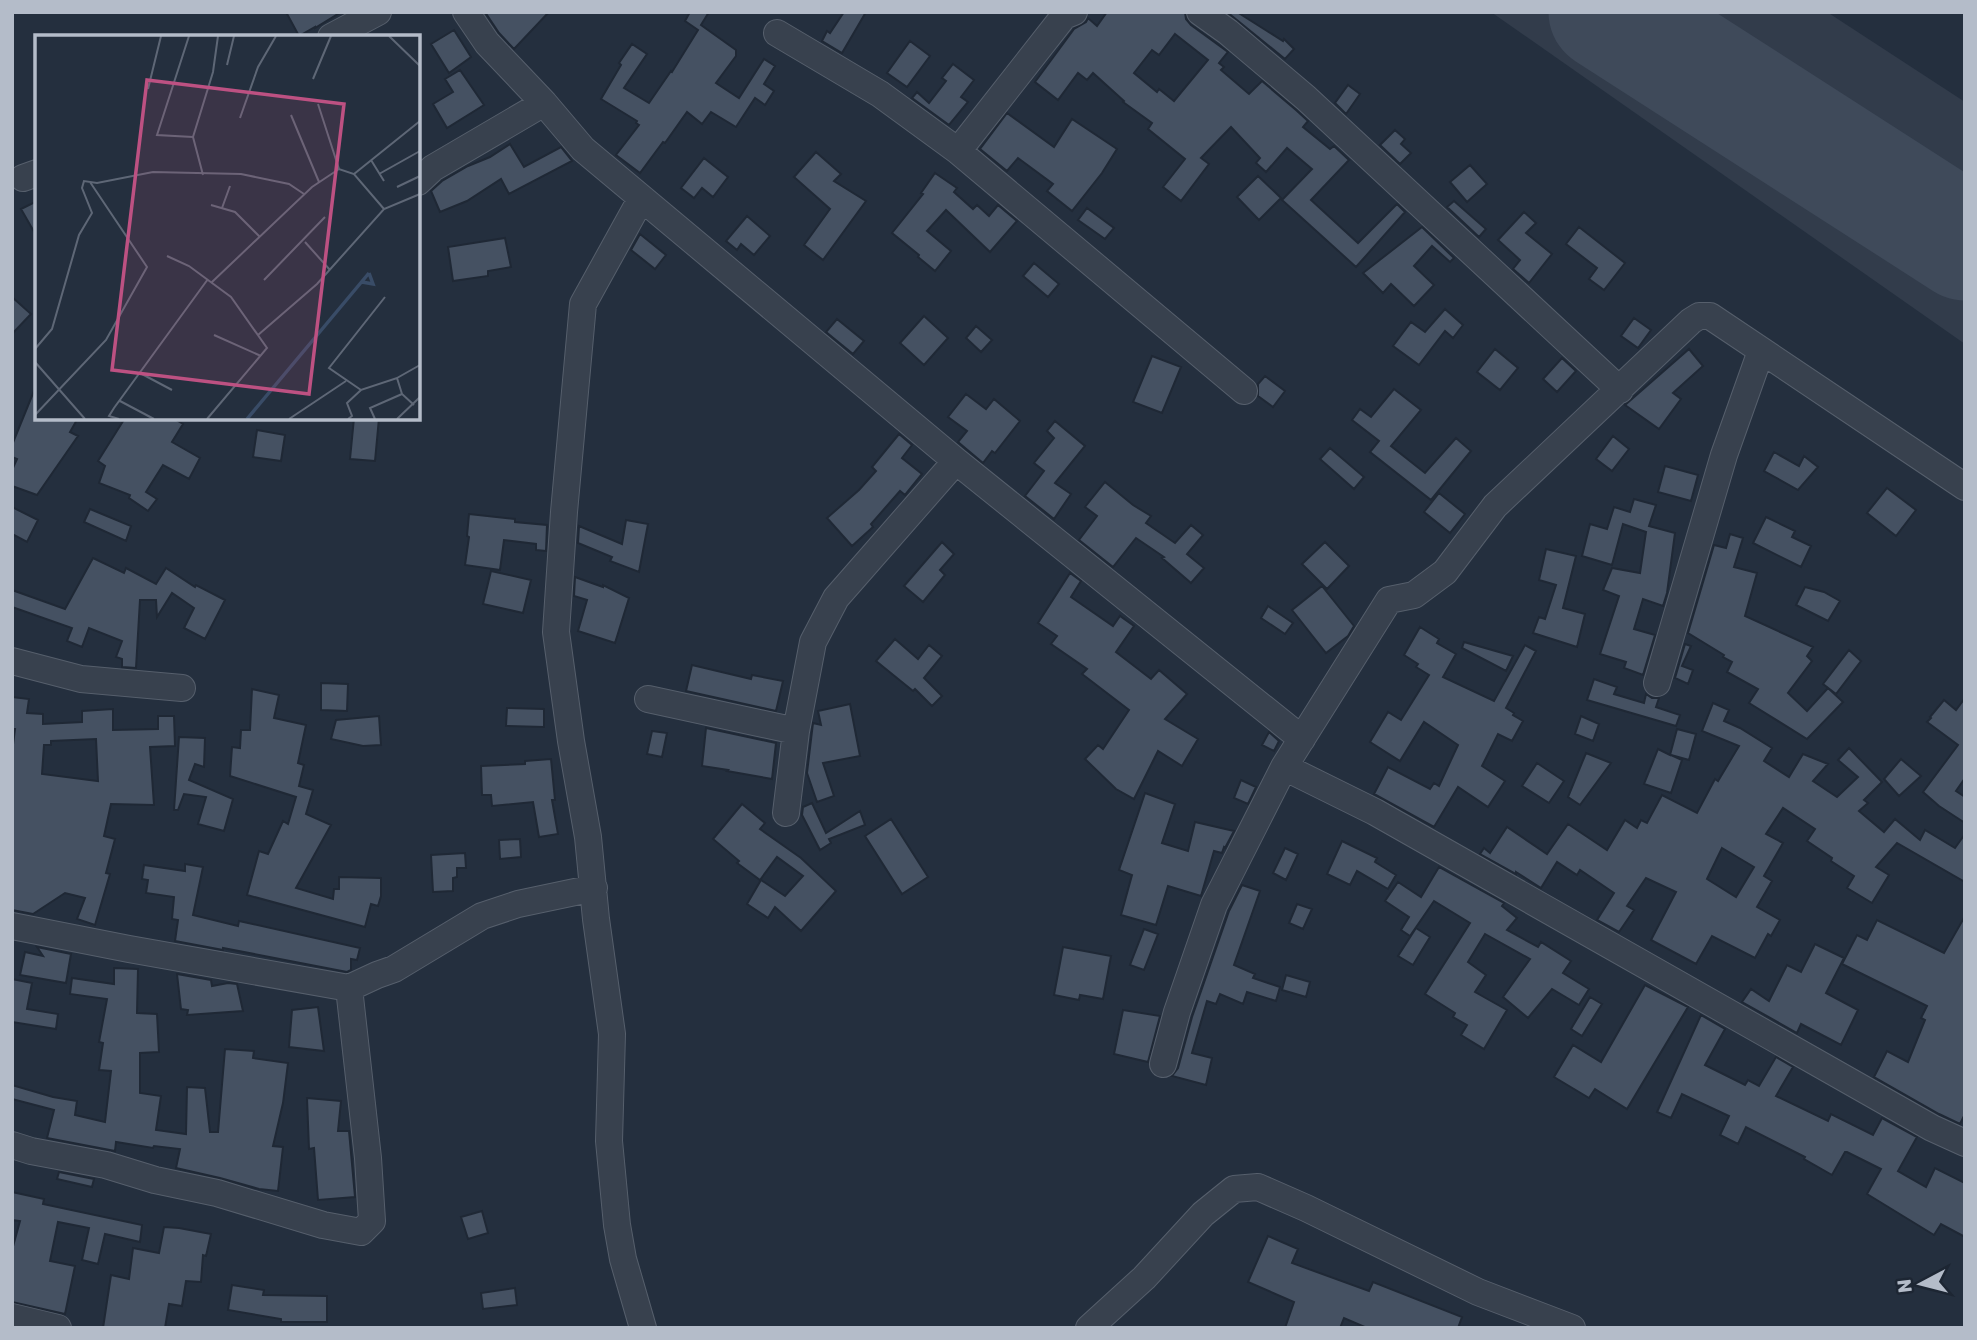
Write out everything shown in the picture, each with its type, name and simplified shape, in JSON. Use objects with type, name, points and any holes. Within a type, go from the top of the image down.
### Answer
[{"type":"street","points":[[335,35],[378,12]]},
{"type":"street","points":[[466,12],[487,43],[583,149],[956,461],[1302,739]]},
{"type":"street","points":[[958,150],[1064,16],[1074,12]]},
{"type":"street","points":[[1200,12],[1228,32],[1306,98],[1620,390]]},
{"type":"street","points":[[777,33],[880,94],[958,150],[1244,391]]},
{"type":"street","points":[[420,180],[433,168],[544,103]]},
{"type":"street","points":[[641,199],[583,304],[556,632],[588,837],[612,1034],[609,1141],[617,1225],[623,1259],[643,1328]]},
{"type":"street","points":[[1163,1064],[1177,1012],[1214,905],[1284,767],[1389,600],[1414,595],[1445,572],[1495,506],[1691,321],[1699,316],[1710,316],[1965,487]]},
{"type":"street","points":[[1657,683],[1724,455],[1760,351]]},
{"type":"street","points":[[786,813],[796,731],[813,642],[836,598],[956,461]]},
{"type":"street","points":[[12,661],[81,679],[182,688]]},
{"type":"street","points":[[648,699],[796,731]]},
{"type":"street","points":[[1284,767],[1375,812],[1920,1121],[1965,1143]]},
{"type":"street","points":[[12,926],[348,988],[394,969],[482,916],[518,904],[594,888]]},
{"type":"street","points":[[12,1145],[217,1193],[323,1226],[361,1232],[372,1221],[368,1158],[348,988]]},
{"type":"street","points":[[1089,1328],[1144,1278],[1203,1214],[1234,1189],[1258,1187],[1478,1292],[1572,1328]]},
{"type":"street","points":[[12,1317],[58,1328]]},
{"type":"shaded area","points":[[1491,12],[1827,12],[1965,102],[1965,344]]},
{"type":"building","points":[[286,12],[341,12],[315,28],[298,35]]},
{"type":"building","points":[[485,12],[549,12],[514,49]]},
{"type":"building","points":[[690,12],[709,12],[701,25],[736,50],[736,56],[716,83],[739,98],[764,59],[775,66],[764,84],[774,91],[765,105],[755,98],[736,127],[711,112],[702,124],[687,112],[640,173],[616,155],[639,125],[637,121],[601,99],[632,44],[647,54],[624,88],[649,103],[698,30],[685,21]]},
{"type":"building","points":[[844,12],[866,12],[842,53],[822,41]]},
{"type":"building","points":[[1107,12],[1185,12],[1191,25],[1228,52],[1219,63],[1224,67],[1221,70],[1249,94],[1262,81],[1308,121],[1303,127],[1330,149],[1334,146],[1349,160],[1311,200],[1358,243],[1397,204],[1405,212],[1356,267],[1282,200],[1312,169],[1287,148],[1266,172],[1256,163],[1260,158],[1231,127],[1201,158],[1209,164],[1181,201],[1163,187],[1185,159],[1148,129],[1152,123],[1123,102],[1093,73],[1087,80],[1078,73],[1058,100],[1035,82],[1074,29],[1088,18],[1097,26]],"holes":[[[1175,34],[1208,60],[1174,101],[1159,89],[1157,92],[1134,73],[1152,50],[1159,55]]]},
{"type":"building","points":[[1227,12],[1237,12],[1283,41],[1284,39],[1294,49],[1285,59]]},
{"type":"building","points":[[454,30],[471,57],[449,73],[431,44]]},
{"type":"building","points":[[910,41],[930,56],[907,87],[887,73]]},
{"type":"building","points":[[953,64],[974,80],[961,97],[968,102],[949,125],[912,98],[917,92],[929,103],[946,81],[942,78]]},
{"type":"building","points":[[460,70],[484,105],[447,128],[433,104],[453,92],[445,79]]},
{"type":"building","points":[[1348,85],[1360,94],[1346,114],[1335,103]]},
{"type":"building","points":[[1007,113],[1054,147],[1072,119],[1117,149],[1072,211],[1047,191],[1053,184],[1018,158],[1007,171],[980,149]]},
{"type":"building","points":[[1395,130],[1405,139],[1401,144],[1411,153],[1400,164],[1380,145]]},
{"type":"building","points":[[510,144],[524,167],[561,147],[572,161],[509,194],[501,179],[467,201],[440,212],[431,191],[442,181]]},
{"type":"building","points":[[816,152],[841,174],[834,181],[866,201],[823,260],[804,245],[830,209],[794,177]]},
{"type":"building","points":[[704,158],[728,177],[713,197],[702,188],[694,198],[681,188]]},
{"type":"building","points":[[1470,165],[1487,184],[1467,202],[1450,182]]},
{"type":"building","points":[[935,173],[957,188],[954,192],[973,209],[977,205],[989,216],[998,205],[1017,221],[990,252],[946,210],[927,231],[951,251],[935,271],[892,233],[923,194],[921,193]]},
{"type":"building","points":[[1258,176],[1281,198],[1259,220],[1237,197]]},
{"type":"building","points":[[1454,201],[1486,229],[1479,237],[1447,207]]},
{"type":"building","points":[[35,202],[35,234],[21,209]]},
{"type":"building","points":[[1087,208],[1114,228],[1105,239],[1078,220]]},
{"type":"building","points":[[1524,212],[1536,223],[1526,233],[1552,254],[1529,283],[1513,269],[1520,260],[1498,240]]},
{"type":"building","points":[[747,216],[770,236],[754,255],[741,244],[737,250],[726,241]]},
{"type":"building","points":[[1422,227],[1454,258],[1450,262],[1432,246],[1414,266],[1434,285],[1414,306],[1391,284],[1383,293],[1363,273]]},
{"type":"building","points":[[1579,227],[1625,263],[1604,290],[1589,279],[1597,268],[1566,244]]},
{"type":"building","points":[[640,234],[666,255],[655,269],[631,250]]},
{"type":"building","points":[[505,238],[511,267],[488,271],[488,276],[453,281],[448,247]]},
{"type":"building","points":[[1034,263],[1059,284],[1048,297],[1023,276]]},
{"type":"building","points":[[12,297],[31,314],[12,334]]},
{"type":"building","points":[[1445,309],[1463,325],[1453,338],[1445,331],[1419,365],[1393,346],[1411,322],[1425,332]]},
{"type":"building","points":[[924,316],[948,338],[924,365],[900,343]]},
{"type":"building","points":[[1634,318],[1651,330],[1638,348],[1621,336]]},
{"type":"building","points":[[837,319],[864,341],[853,354],[826,332]]},
{"type":"building","points":[[976,326],[992,340],[981,352],[966,338]]},
{"type":"building","points":[[1495,349],[1518,368],[1500,390],[1477,372]]},
{"type":"building","points":[[1689,349],[1703,366],[1673,393],[1681,399],[1659,429],[1625,405]]},
{"type":"building","points":[[1152,356],[1181,367],[1162,413],[1133,402]]},
{"type":"building","points":[[1562,358],[1576,371],[1557,392],[1543,379]]},
{"type":"building","points":[[1265,376],[1285,391],[1273,407],[1258,396],[1258,384]]},
{"type":"building","points":[[35,388],[35,420],[77,420],[70,432],[78,436],[37,495],[12,486],[12,470],[17,459],[12,457],[12,445]]},
{"type":"building","points":[[1394,389],[1421,410],[1391,446],[1425,473],[1456,438],[1471,451],[1431,500],[1370,452],[1379,441],[1352,420],[1360,409],[1371,417]]},
{"type":"building","points":[[966,394],[986,409],[994,399],[1020,421],[995,453],[992,451],[983,463],[958,442],[967,431],[948,417]]},
{"type":"building","points":[[124,420],[176,420],[183,424],[172,442],[200,458],[189,479],[163,465],[146,492],[157,499],[148,511],[129,498],[130,495],[99,483],[105,466],[98,461]]},
{"type":"building","points":[[354,420],[379,420],[375,461],[350,459]]},
{"type":"building","points":[[1055,421],[1085,446],[1055,483],[1071,494],[1054,519],[1025,496],[1044,471],[1034,463],[1054,438],[1047,431]]},
{"type":"building","points":[[257,430],[285,435],[281,461],[253,457]]},
{"type":"building","points":[[899,434],[912,445],[902,458],[922,474],[905,495],[900,491],[871,524],[873,527],[852,546],[827,518],[876,471],[872,467]]},
{"type":"building","points":[[1613,436],[1629,449],[1612,471],[1596,459]]},
{"type":"building","points":[[1330,448],[1364,477],[1354,489],[1320,459]]},
{"type":"building","points":[[1774,452],[1799,466],[1804,456],[1818,467],[1798,490],[1764,471]]},
{"type":"building","points":[[1665,466],[1698,475],[1691,501],[1658,492]]},
{"type":"building","points":[[1105,482],[1151,516],[1146,523],[1175,543],[1191,525],[1203,535],[1187,554],[1204,568],[1191,583],[1162,558],[1164,557],[1136,538],[1113,567],[1079,540],[1097,516],[1085,507]]},
{"type":"building","points":[[1887,488],[1916,510],[1896,536],[1867,513]]},
{"type":"building","points":[[1439,493],[1465,514],[1450,533],[1424,512]]},
{"type":"building","points":[[1634,499],[1656,505],[1649,526],[1675,533],[1663,606],[1643,599],[1634,629],[1655,635],[1643,675],[1624,668],[1626,662],[1600,654],[1619,596],[1603,590],[1612,568],[1640,573],[1646,532],[1623,524],[1612,565],[1582,556],[1590,524],[1607,529],[1614,507],[1630,512]]},
{"type":"building","points":[[12,507],[38,520],[27,542],[12,534]]},
{"type":"building","points":[[90,509],[131,526],[126,541],[84,522]]},
{"type":"building","points":[[469,514],[547,525],[546,551],[536,550],[536,544],[504,540],[500,570],[465,565]]},
{"type":"building","points":[[1766,517],[1795,531],[1792,537],[1811,546],[1801,567],[1753,543]]},
{"type":"building","points":[[626,520],[648,524],[639,572],[610,561],[612,557],[578,543],[579,526],[622,544]]},
{"type":"building","points":[[1730,534],[1743,538],[1734,567],[1757,573],[1745,616],[1813,647],[1807,656],[1812,661],[1788,693],[1807,711],[1828,688],[1843,702],[1807,739],[1749,703],[1758,689],[1727,672],[1732,662],[1688,633],[1714,545],[1726,548]]},
{"type":"building","points":[[942,542],[954,554],[940,570],[945,575],[923,602],[904,586]]},
{"type":"building","points":[[1325,542],[1349,566],[1327,589],[1302,564]]},
{"type":"building","points":[[1546,549],[1576,556],[1563,608],[1585,614],[1577,647],[1533,633],[1539,617],[1545,619],[1556,585],[1539,580]]},
{"type":"building","points":[[93,558],[124,573],[126,568],[156,584],[166,568],[195,587],[196,585],[225,600],[205,639],[184,628],[194,608],[172,593],[157,617],[156,600],[140,600],[136,668],[122,667],[122,659],[116,657],[122,641],[89,628],[82,647],[67,641],[72,628],[12,607],[12,590],[65,609]]},
{"type":"building","points":[[491,571],[531,580],[523,613],[483,604]]},
{"type":"building","points":[[1070,573],[1081,581],[1071,597],[1113,626],[1120,616],[1134,626],[1116,652],[1151,679],[1159,670],[1187,694],[1165,719],[1198,739],[1182,766],[1158,751],[1134,799],[1116,789],[1085,759],[1098,745],[1103,749],[1129,710],[1082,674],[1087,669],[1051,644],[1057,636],[1038,623]]},
{"type":"building","points":[[575,577],[603,585],[629,598],[615,643],[578,631],[587,600],[574,596]]},
{"type":"building","points":[[1322,586],[1354,626],[1348,636],[1326,653],[1292,610]]},
{"type":"building","points":[[1805,587],[1824,592],[1840,601],[1828,621],[1796,605]]},
{"type":"building","points":[[1268,606],[1293,623],[1285,634],[1261,618]]},
{"type":"building","points":[[1420,627],[1439,639],[1437,643],[1456,654],[1443,677],[1494,701],[1525,645],[1536,651],[1506,708],[1523,721],[1512,741],[1498,734],[1482,766],[1505,781],[1488,807],[1458,787],[1434,827],[1374,794],[1388,767],[1430,789],[1434,783],[1439,786],[1458,745],[1424,722],[1400,761],[1370,742],[1388,712],[1401,720],[1429,675],[1404,655]]},
{"type":"building","points":[[895,639],[918,659],[929,645],[942,656],[924,678],[942,696],[932,706],[915,689],[913,691],[876,661]]},
{"type":"building","points":[[1464,642],[1513,656],[1506,671],[1462,648]]},
{"type":"building","points":[[1685,644],[1691,646],[1682,666],[1693,670],[1688,684],[1675,678]]},
{"type":"building","points":[[1849,650],[1861,661],[1836,694],[1823,684]]},
{"type":"building","points":[[692,665],[751,679],[752,675],[783,681],[776,711],[686,691]]},
{"type":"building","points":[[1594,679],[1617,687],[1614,694],[1644,703],[1646,694],[1659,698],[1656,707],[1680,715],[1676,726],[1587,700]]},
{"type":"building","points":[[321,683],[348,684],[347,711],[321,710]]},
{"type":"building","points":[[252,689],[279,695],[274,718],[306,725],[298,763],[304,765],[299,786],[313,790],[306,814],[331,825],[296,888],[333,899],[334,889],[339,889],[339,877],[381,878],[378,906],[371,904],[365,927],[247,895],[259,851],[268,854],[283,821],[288,824],[296,797],[230,776],[232,747],[240,748],[241,730],[250,730]]},
{"type":"building","points":[[12,697],[29,699],[27,713],[43,714],[43,724],[82,722],[82,711],[113,709],[113,730],[158,729],[158,716],[174,716],[175,746],[150,747],[154,805],[111,804],[104,836],[115,839],[106,873],[110,874],[95,925],[77,919],[85,898],[65,893],[33,914],[12,910],[12,752],[15,729],[12,729]],"holes":[[[96,739],[98,781],[42,774],[44,745],[51,745],[51,741]]]},
{"type":"building","points":[[1965,698],[1965,778],[1956,791],[1965,797],[1965,823],[1923,792],[1958,745],[1927,722],[1944,700],[1956,710]]},
{"type":"building","points":[[1713,703],[1729,710],[1724,721],[1772,748],[1764,761],[1789,777],[1803,754],[1828,764],[1813,781],[1837,797],[1858,777],[1838,760],[1849,748],[1882,782],[1864,800],[1868,803],[1859,811],[1884,832],[1895,819],[1920,840],[1925,830],[1955,848],[1965,834],[1965,882],[1897,843],[1876,867],[1889,875],[1872,903],[1847,888],[1854,876],[1807,841],[1815,829],[1783,808],[1766,834],[1783,843],[1764,876],[1772,881],[1757,907],[1780,920],[1771,936],[1768,934],[1755,958],[1712,936],[1696,964],[1651,940],[1676,892],[1646,878],[1627,906],[1634,910],[1619,932],[1597,920],[1614,893],[1580,870],[1577,875],[1557,862],[1541,888],[1480,854],[1484,848],[1490,853],[1507,827],[1547,854],[1568,824],[1607,850],[1625,820],[1637,828],[1641,820],[1647,823],[1662,795],[1697,813],[1715,779],[1718,781],[1739,746],[1702,731]],"holes":[[[1722,848],[1754,867],[1736,897],[1707,879]]]},
{"type":"building","points":[[850,704],[860,756],[823,763],[834,796],[817,802],[807,773],[813,723],[821,725],[818,711]]},
{"type":"building","points":[[507,708],[544,709],[544,727],[506,726]]},
{"type":"building","points":[[379,716],[381,745],[363,746],[331,739],[336,720]]},
{"type":"building","points":[[1581,716],[1599,724],[1593,741],[1575,734]]},
{"type":"building","points":[[706,728],[776,743],[772,779],[702,766]]},
{"type":"building","points":[[1677,729],[1696,734],[1689,760],[1671,755],[1682,760],[1671,793],[1644,784],[1658,749],[1670,755]]},
{"type":"building","points":[[652,731],[667,733],[662,757],[647,754]]},
{"type":"building","points":[[1269,732],[1279,741],[1274,751],[1262,745]]},
{"type":"building","points":[[179,737],[205,738],[204,767],[195,764],[189,780],[233,799],[224,831],[198,824],[206,797],[184,794],[178,810],[174,810]]},
{"type":"building","points":[[1586,753],[1611,763],[1580,805],[1568,797]]},
{"type":"building","points":[[551,759],[555,800],[552,800],[558,834],[539,837],[533,802],[492,806],[491,795],[482,795],[481,766],[525,764],[525,761]]},
{"type":"building","points":[[1901,759],[1921,776],[1899,796],[1884,779]]},
{"type":"building","points":[[1537,763],[1564,781],[1549,803],[1522,786]]},
{"type":"building","points":[[1241,780],[1256,787],[1248,804],[1234,798]]},
{"type":"building","points":[[1145,793],[1175,804],[1162,843],[1188,851],[1195,822],[1234,831],[1222,853],[1214,851],[1201,896],[1168,886],[1156,925],[1121,915],[1132,875],[1119,870]]},
{"type":"building","points":[[812,803],[826,833],[860,811],[865,825],[829,839],[831,843],[820,850],[802,815],[803,807]]},
{"type":"building","points":[[742,804],[765,823],[760,829],[801,858],[836,891],[801,931],[775,907],[768,918],[747,904],[761,880],[785,896],[803,876],[777,857],[760,880],[737,863],[739,861],[713,839]]},
{"type":"building","points":[[891,819],[928,877],[902,894],[865,836]]},
{"type":"building","points":[[520,839],[521,857],[500,859],[499,840]]},
{"type":"building","points":[[1342,841],[1377,858],[1375,862],[1396,875],[1388,889],[1357,871],[1350,885],[1327,874]]},
{"type":"building","points":[[1285,848],[1298,854],[1286,880],[1273,873]]},
{"type":"building","points":[[465,853],[466,868],[457,868],[457,877],[453,878],[453,891],[433,892],[431,855]]},
{"type":"building","points":[[185,864],[203,867],[193,915],[238,926],[239,921],[360,948],[357,960],[351,959],[351,970],[347,972],[175,941],[178,920],[172,919],[174,897],[146,893],[148,880],[142,879],[144,865],[185,871]]},
{"type":"building","points":[[1439,867],[1504,903],[1502,906],[1517,918],[1507,930],[1538,947],[1541,942],[1571,961],[1563,973],[1589,989],[1579,1005],[1552,989],[1528,1018],[1503,997],[1530,959],[1485,934],[1468,962],[1486,975],[1475,992],[1507,1010],[1484,1049],[1461,1035],[1467,1025],[1453,1017],[1455,1013],[1425,994],[1470,923],[1434,901],[1410,936],[1401,930],[1409,917],[1385,901],[1398,882],[1421,897]]},
{"type":"building","points":[[1242,885],[1260,891],[1234,965],[1255,974],[1253,978],[1280,987],[1276,1001],[1247,992],[1243,1004],[1220,994],[1216,1004],[1207,1001],[1192,1053],[1212,1058],[1206,1085],[1172,1076],[1178,1068],[1192,1017],[1229,911]]},
{"type":"building","points":[[1297,904],[1312,909],[1303,929],[1289,923]]},
{"type":"building","points":[[1965,916],[1965,1114],[1960,1124],[1874,1077],[1887,1051],[1908,1062],[1925,1020],[1921,1018],[1927,1006],[1842,964],[1857,935],[1867,940],[1877,920],[1944,953]]},
{"type":"building","points":[[1416,928],[1430,937],[1413,965],[1398,956]]},
{"type":"building","points":[[1144,929],[1158,934],[1144,970],[1130,965]]},
{"type":"building","points":[[1815,944],[1844,958],[1826,993],[1858,1010],[1841,1045],[1801,1024],[1797,1033],[1742,1002],[1751,989],[1769,1001],[1787,965],[1801,972]]},
{"type":"building","points":[[37,947],[71,954],[66,983],[20,975],[25,952],[43,956]]},
{"type":"building","points":[[1063,947],[1111,956],[1103,999],[1080,995],[1079,1000],[1054,995]]},
{"type":"building","points":[[114,968],[138,969],[137,1013],[157,1014],[159,1052],[140,1053],[140,1093],[161,1096],[156,1130],[186,1134],[187,1087],[205,1088],[210,1132],[218,1132],[225,1049],[254,1051],[253,1058],[288,1063],[283,1103],[273,1146],[283,1147],[278,1191],[259,1189],[176,1168],[180,1149],[116,1142],[115,1151],[47,1138],[54,1110],[12,1099],[12,1085],[77,1101],[75,1115],[105,1122],[111,1071],[99,1070],[103,1043],[99,1042],[107,999],[70,994],[72,978],[114,984]]},
{"type":"building","points":[[177,974],[211,980],[212,986],[237,984],[243,1011],[187,1015],[188,1010],[181,1009]]},
{"type":"building","points":[[1286,975],[1310,982],[1306,997],[1282,990]]},
{"type":"building","points":[[12,979],[32,983],[27,1009],[58,1014],[56,1029],[12,1022]]},
{"type":"building","points":[[1645,985],[1688,1007],[1627,1109],[1595,1089],[1589,1098],[1554,1077],[1573,1045],[1601,1062]]},
{"type":"building","points":[[1590,997],[1602,1004],[1582,1036],[1571,1029]]},
{"type":"building","points":[[318,1007],[324,1051],[289,1047],[292,1010]]},
{"type":"building","points":[[1123,1010],[1160,1016],[1148,1062],[1114,1054]]},
{"type":"building","points":[[1701,1015],[1725,1029],[1705,1065],[1745,1085],[1748,1080],[1759,1086],[1776,1057],[1793,1067],[1776,1096],[1828,1121],[1831,1114],[1873,1135],[1882,1118],[1917,1137],[1898,1171],[1926,1187],[1935,1168],[1965,1183],[1965,1237],[1941,1224],[1934,1235],[1867,1194],[1881,1169],[1847,1152],[1832,1175],[1804,1159],[1805,1157],[1746,1127],[1738,1144],[1720,1135],[1729,1116],[1682,1094],[1671,1118],[1657,1112]]},
{"type":"building","points":[[307,1098],[341,1101],[338,1131],[349,1131],[355,1197],[318,1200],[314,1148],[309,1149]]},
{"type":"building","points":[[59,1172],[94,1179],[92,1187],[57,1179]]},
{"type":"building","points":[[12,1192],[44,1199],[43,1204],[142,1225],[140,1242],[105,1234],[98,1264],[82,1260],[89,1228],[58,1222],[50,1261],[75,1266],[65,1314],[12,1302],[12,1250],[20,1221],[12,1220]]},
{"type":"building","points":[[482,1211],[488,1233],[468,1239],[461,1217]]},
{"type":"building","points":[[164,1227],[211,1234],[206,1256],[203,1255],[201,1282],[186,1281],[182,1306],[169,1304],[165,1328],[103,1328],[111,1275],[129,1279],[133,1248],[159,1253]]},
{"type":"building","points":[[1268,1236],[1298,1249],[1292,1263],[1369,1291],[1373,1282],[1462,1317],[1458,1328],[1367,1328],[1344,1318],[1340,1328],[1285,1328],[1294,1302],[1248,1282]]},
{"type":"building","points":[[232,1285],[264,1290],[263,1295],[327,1296],[327,1322],[281,1322],[281,1319],[228,1310]]},
{"type":"building","points":[[515,1288],[517,1305],[483,1309],[481,1293]]},
{"type":"runway","points":[[1607,12],[1965,242]]}]
